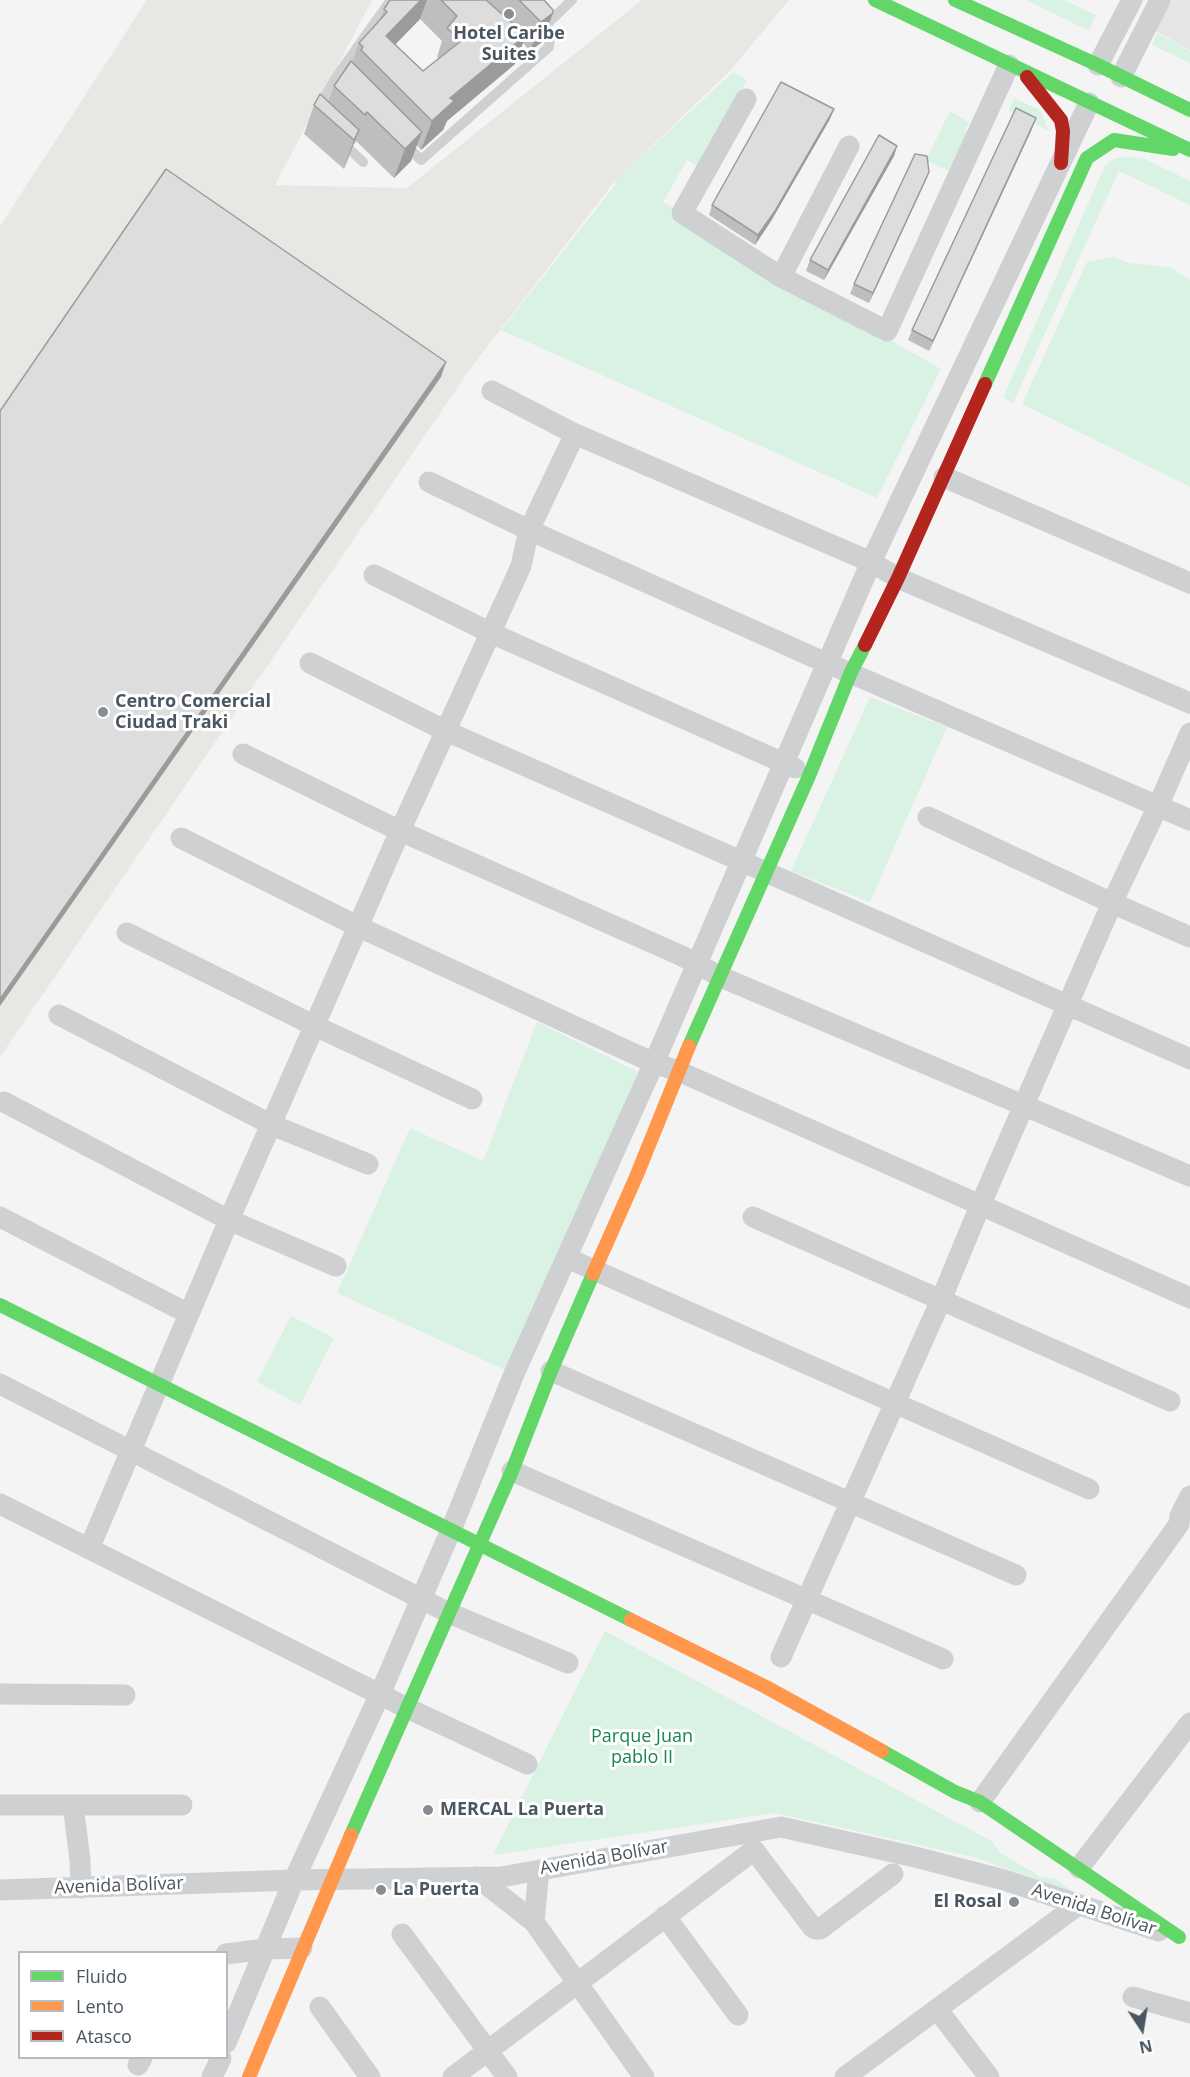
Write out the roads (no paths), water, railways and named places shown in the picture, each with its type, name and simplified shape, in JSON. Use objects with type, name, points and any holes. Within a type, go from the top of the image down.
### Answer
[{"type":"main road","points":[[875,0],[1190,151]]},
{"type":"main road","points":[[955,0],[1190,110]]},
{"type":"main road","points":[[1016,68],[1060,120],[1063,131],[1061,163]]},
{"type":"main road","points":[[249,2077],[331,1880],[512,1471],[551,1371],[678,1071],[768,871],[851,672],[898,578],[1087,158],[1114,140],[1190,151]]},
{"type":"main road","points":[[0,1305],[766,1687],[955,1792],[980,1802],[1184,1939]]},
{"type":"street","points":[[1098,65],[1132,0]]},
{"type":"street","points":[[1121,77],[1160,0]]},
{"type":"street","points":[[746,99],[682,213],[782,277],[887,331],[1016,68]]},
{"type":"street","points":[[228,2038],[294,1880],[380,1694],[451,1530],[514,1374],[654,1063],[871,562],[1089,103]]},
{"type":"street","points":[[782,277],[849,146]]},
{"type":"street","points":[[492,391],[575,434],[871,562],[898,578],[1190,703]]},
{"type":"street","points":[[89,1549],[229,1220],[400,831],[521,566],[529,530],[575,434]]},
{"type":"street","points":[[944,477],[1190,583]]},
{"type":"street","points":[[429,482],[529,530],[828,664],[1190,820]]},
{"type":"street","points":[[374,575],[491,633],[783,762],[809,776]]},
{"type":"street","points":[[310,663],[446,731],[1190,1059]]},
{"type":"street","points":[[781,1657],[941,1300],[1112,903],[1190,733]]},
{"type":"street","points":[[243,754],[400,831],[697,964],[721,977],[1190,1176]]},
{"type":"street","points":[[928,817],[1190,937]]},
{"type":"street","points":[[181,838],[359,927],[654,1063],[678,1071],[1190,1298]]},
{"type":"street","points":[[127,933],[315,1026],[472,1098]]},
{"type":"street","points":[[59,1015],[272,1125],[368,1164]]},
{"type":"street","points":[[4,1102],[229,1220],[336,1266]]},
{"type":"street","points":[[0,1217],[189,1314]]},
{"type":"street","points":[[753,1217],[1170,1401]]},
{"type":"street","points":[[567,1258],[1089,1489]]},
{"type":"street","points":[[551,1371],[1016,1575]]},
{"type":"street","points":[[0,1384],[449,1613],[568,1663]]},
{"type":"street","points":[[512,1471],[943,1659]]},
{"type":"street","points":[[980,1802],[1184,1526],[1180,1516],[1190,1496]]},
{"type":"street","points":[[0,1504],[407,1708],[527,1764]]},
{"type":"street","points":[[0,1694],[125,1695]]},
{"type":"street","points":[[1079,1868],[1190,1723]]},
{"type":"street","points":[[0,1805],[182,1804]]},
{"type":"street","points":[[73,1805],[81,1888]]},
{"type":"street","name":"Avenida Bolívar","points":[[0,1890],[294,1880],[501,1877],[781,1827],[1004,1880],[1184,1939]]},
{"type":"street","points":[[453,2077],[754,1850],[816,1929],[820,1929],[893,1874]]},
{"type":"street","points":[[534,1922],[539,1870]]},
{"type":"street","points":[[477,1877],[534,1922],[644,2077]]},
{"type":"street","points":[[844,2077],[1078,1905]]},
{"type":"street","points":[[665,1916],[738,2015]]},
{"type":"street","points":[[402,1934],[507,2077]]},
{"type":"street","points":[[228,1954],[302,1948]]},
{"type":"street","points":[[1133,1997],[1190,2013]]},
{"type":"street","points":[[320,2007],[370,2077]]},
{"type":"street","points":[[938,2009],[989,2077]]},
{"type":"street","points":[[212,2077],[221,2059]]},
{"type":"lane","points":[[314,117],[337,76],[391,0]]},
{"type":"lane","points":[[396,135],[421,160],[549,47],[550,37],[544,27],[520,0]]},
{"type":"lane","points":[[544,27],[572,0]]},
{"type":"lane","points":[[337,76],[354,92]]},
{"type":"lane","points":[[330,132],[363,162]]},
{"type":"place","name":"Hotel Caribe Suites","points":[[509,14]]},
{"type":"place","name":"Centro Comercial Ciudad Traki","points":[[103,712]]},
{"type":"place","name":"MERCAL La Puerta","points":[[428,1810]]},
{"type":"place","name":"La Puerta","points":[[381,1890]]},
{"type":"place","name":"El Rosal","points":[[1014,1902]]},
{"type":"park label","name":"Parque Juan pablo II","points":[[642,1747]]}]
